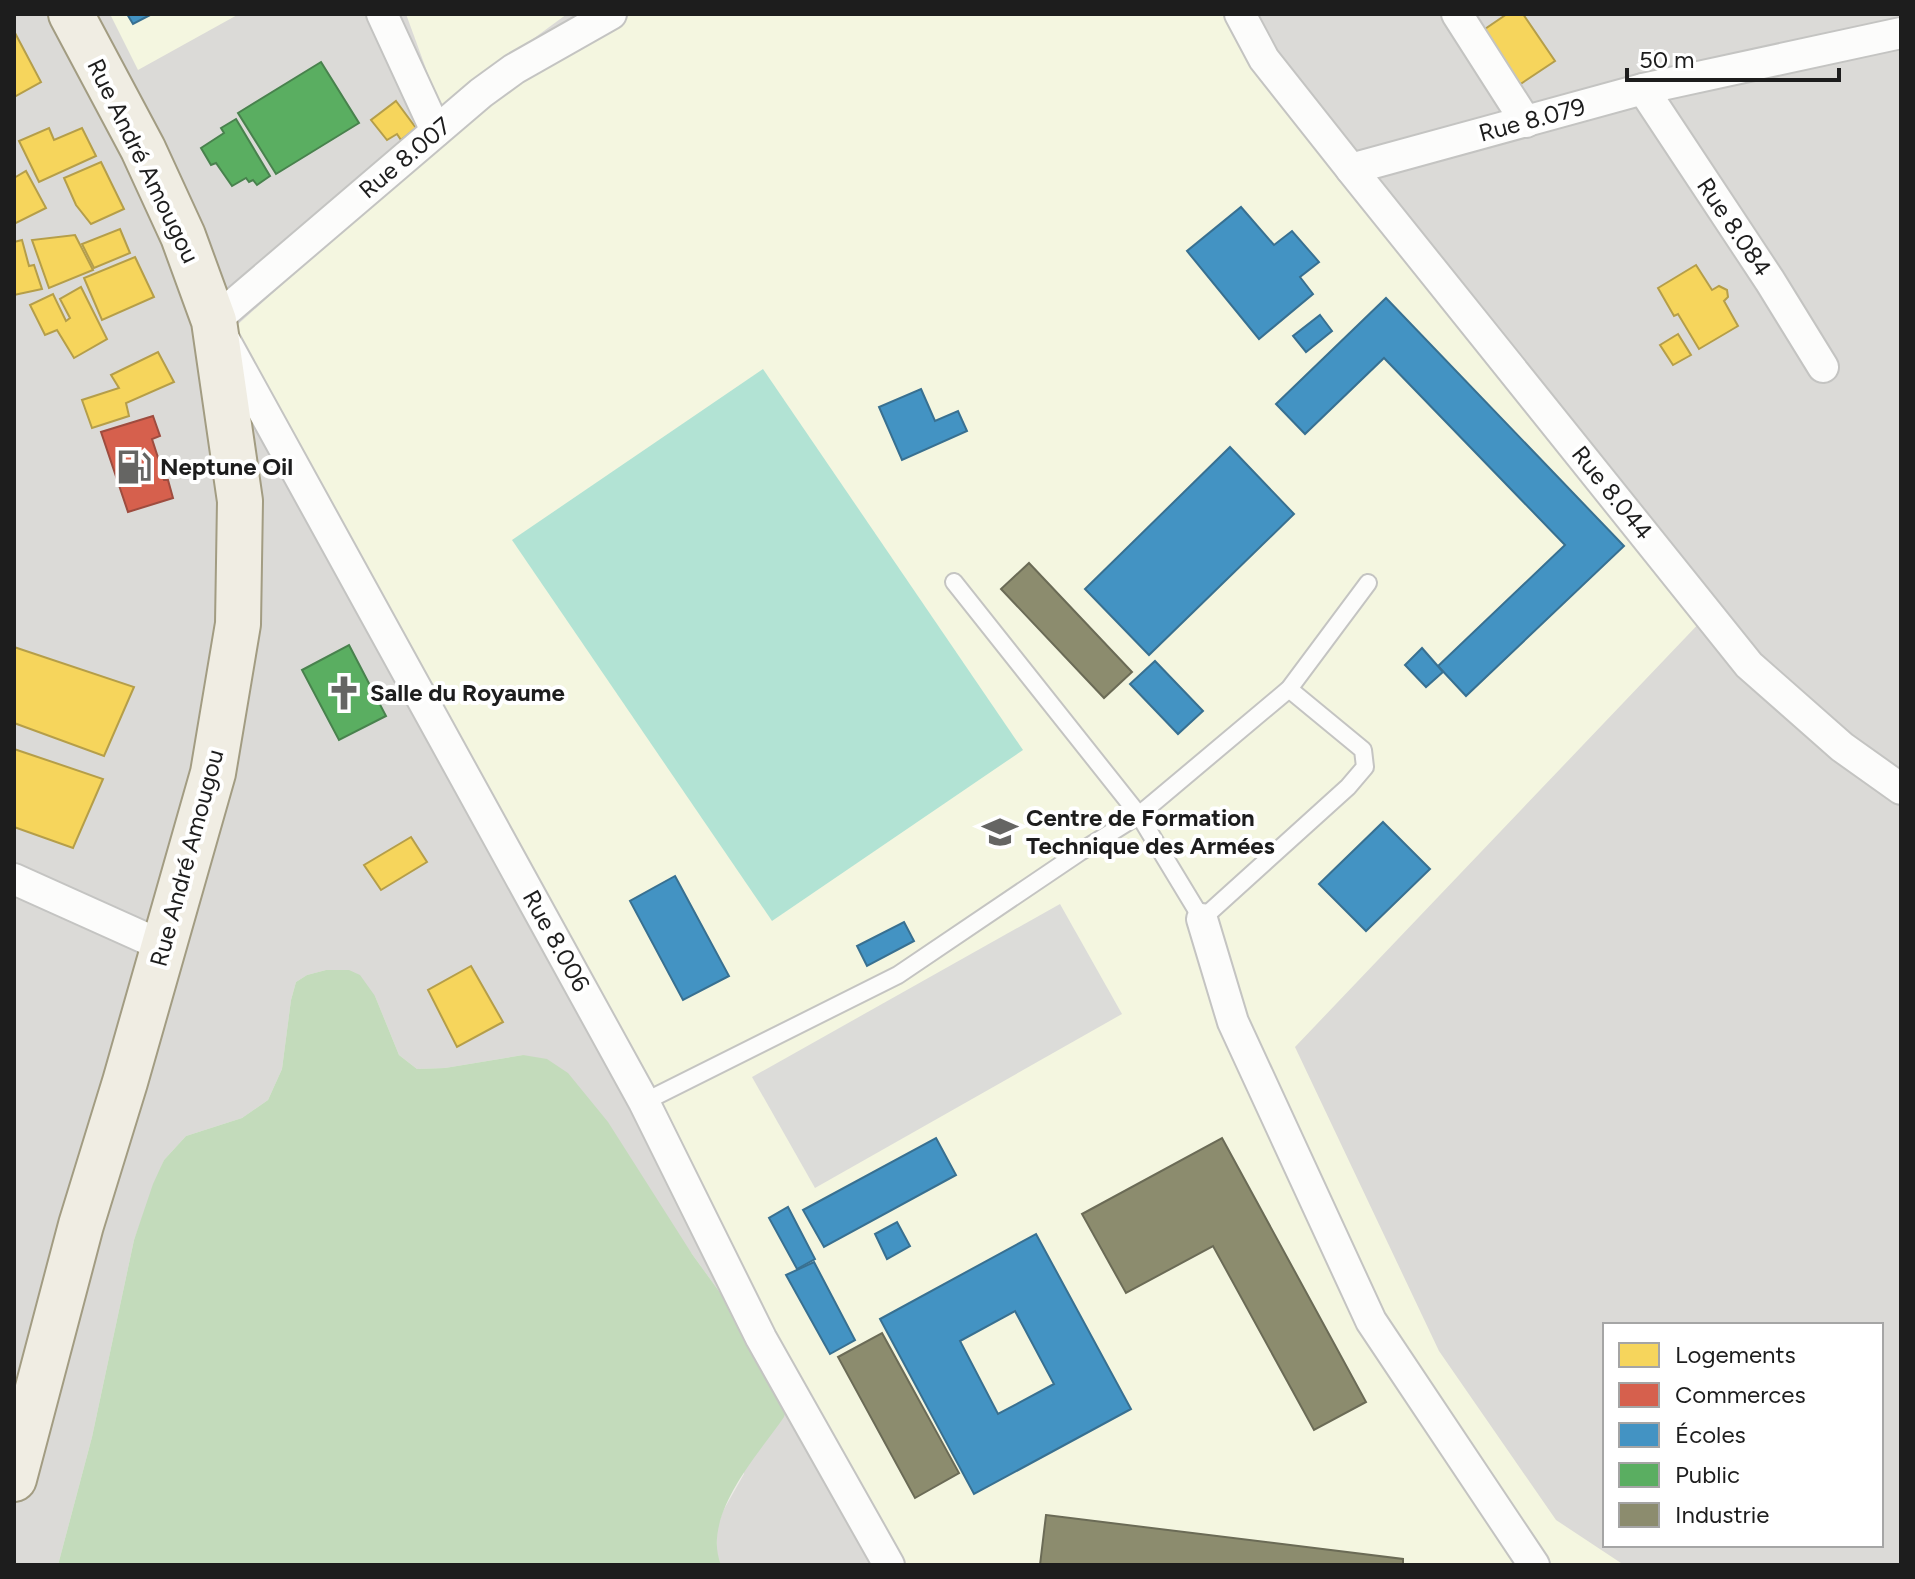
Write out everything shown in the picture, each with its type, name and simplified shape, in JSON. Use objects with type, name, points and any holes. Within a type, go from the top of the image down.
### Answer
[{"type":"main road","name":"Rue André Amougou","points":[[14,1479],[81,1225],[213,773],[238,624],[240,501],[214,321],[183,236],[149,161],[71,14]]},
{"type":"street","points":[[382,14],[436,131]]},
{"type":"street","name":"Rue 8.007","points":[[214,321],[436,131],[514,69],[611,14]]},
{"type":"street","points":[[1240,14],[1264,59],[1351,169]]},
{"type":"street","points":[[1457,14],[1526,122]]},
{"type":"street","name":"Rue 8.079","points":[[1351,169],[1643,89],[1901,33]]},
{"type":"street","name":"Rue 8.084","points":[[1643,89],[1823,367]]},
{"type":"street","name":"Rue 8.044","points":[[1351,169],[1749,665],[1842,747],[1901,789]]},
{"type":"street","name":"Rue 8.006","points":[[214,321],[644,1102],[761,1338],[889,1565]]},
{"type":"street","points":[[14,879],[163,946]]},
{"type":"street","points":[[1202,919],[1233,1022],[1371,1321],[1534,1565]]},
{"type":"lane","points":[[954,582],[1139,815],[1202,919],[1348,787],[1365,767],[1363,750],[1289,689]]},
{"type":"lane","points":[[644,1102],[898,975],[1139,815],[1289,689],[1368,583]]},
{"type":"shaded area","points":[[14,14],[1901,14],[1901,1565],[721,1565],[717,1555],[717,1527],[744,1474],[742,1323],[692,1254],[523,1055],[445,1068],[417,1069],[399,1055],[375,996],[326,970],[307,975],[296,982],[282,1069],[268,1100],[242,1118],[186,1136],[164,1160],[134,1240],[92,1437],[58,1565],[14,1565]]},
{"type":"shaded area","points":[[110,14],[239,14],[138,70]]},
{"type":"shaded area","points":[[406,14],[567,14],[440,107]]},
{"type":"shaded area","name":"Centre de Formation Technique des Armées","points":[[632,14],[1226,14],[1706,616],[1295,1047],[1439,1351],[1556,1520],[1624,1565],[896,1565],[224,337],[440,142],[519,80]]},
{"type":"shaded area","points":[[1060,904],[1122,1014],[815,1188],[752,1077]]},
{"type":"green space","points":[[763,369],[1023,750],[772,921],[512,540]]},
{"type":"green space","points":[[326,970],[349,970],[360,975],[375,996],[399,1055],[417,1069],[445,1068],[523,1055],[547,1059],[568,1073],[608,1122],[692,1254],[742,1323],[787,1406],[784,1417],[747,1468],[725,1507],[717,1546],[721,1565],[58,1565],[92,1437],[134,1240],[153,1184],[164,1160],[186,1136],[242,1118],[268,1100],[282,1069],[296,982],[307,975]]},
{"type":"building: Logements","points":[[1507,14],[1523,14],[1555,61],[1519,85],[1482,31]]},
{"type":"building: Logements","points":[[14,31],[41,82],[14,97]]},
{"type":"building: Logements","points":[[396,101],[416,128],[401,140],[397,134],[387,140],[371,120]]},
{"type":"building: Logements","points":[[49,128],[54,140],[82,128],[96,156],[39,182],[19,141]]},
{"type":"building: Logements","points":[[101,162],[124,209],[91,224],[76,205],[64,178]]},
{"type":"building: Logements","points":[[26,171],[46,208],[14,224],[14,178]]},
{"type":"building: Logements","points":[[120,229],[130,253],[94,268],[82,244]]},
{"type":"building: Logements","points":[[75,235],[93,270],[49,288],[32,240]]},
{"type":"building: Logements","points":[[22,240],[29,266],[34,265],[42,289],[14,295],[14,242]]},
{"type":"building: Logements","points":[[135,257],[154,297],[102,320],[84,278]]},
{"type":"building: Logements","points":[[1696,265],[1712,290],[1719,286],[1727,290],[1728,297],[1724,301],[1738,326],[1699,349],[1658,288]]},
{"type":"building: Logements","points":[[81,287],[107,339],[74,358],[57,330],[45,335],[30,305],[53,294],[66,321],[70,318],[60,299]]},
{"type":"building: Logements","points":[[1678,334],[1691,355],[1673,365],[1660,345]]},
{"type":"building: Logements","points":[[158,352],[174,382],[126,403],[129,416],[92,428],[82,400],[119,388],[111,375]]},
{"type":"building: Logements","points":[[14,647],[134,687],[104,756],[14,723]]},
{"type":"building: Logements","points":[[14,749],[103,779],[73,848],[14,827]]},
{"type":"building: Logements","points":[[411,837],[427,862],[381,890],[364,865]]},
{"type":"building: Logements","points":[[471,966],[503,1022],[457,1047],[428,990]]},
{"type":"building: Commerces","points":[[153,416],[160,436],[152,439],[160,471],[164,480],[168,480],[173,498],[128,512],[101,432]]},
{"type":"building: Écoles","points":[[127,14],[152,14],[133,24]]},
{"type":"building: Écoles","points":[[1241,207],[1274,245],[1292,231],[1319,262],[1300,277],[1313,294],[1259,339],[1187,251]]},
{"type":"building: Écoles","points":[[1386,298],[1624,546],[1466,696],[1438,666],[1565,545],[1384,358],[1305,434],[1276,404]]},
{"type":"building: Écoles","points":[[1320,315],[1332,331],[1306,352],[1293,336]]},
{"type":"building: Écoles","points":[[921,389],[935,421],[958,411],[967,431],[902,460],[879,407]]},
{"type":"building: Écoles","points":[[1230,447],[1294,514],[1149,655],[1085,589]]},
{"type":"building: Écoles","points":[[1422,648],[1443,672],[1426,687],[1405,665]]},
{"type":"building: Écoles","points":[[1155,661],[1203,711],[1178,734],[1130,684]]},
{"type":"building: Écoles","points":[[1383,822],[1430,869],[1366,931],[1319,884]]},
{"type":"building: Écoles","points":[[675,876],[729,976],[683,1000],[630,901]]},
{"type":"building: Écoles","points":[[904,922],[914,941],[867,966],[857,946]]},
{"type":"building: Écoles","points":[[936,1138],[956,1175],[824,1247],[803,1210]]},
{"type":"building: Écoles","points":[[788,1207],[815,1259],[797,1269],[769,1218]]},
{"type":"building: Écoles","points":[[897,1222],[910,1246],[887,1259],[875,1234]]},
{"type":"building: Écoles","points":[[1036,1234],[1131,1409],[974,1494],[880,1319]],"holes":[[[1015,1311],[1054,1384],[998,1414],[960,1341]]]},
{"type":"building: Écoles","points":[[814,1262],[855,1340],[830,1354],[786,1275]]},
{"type":"building: Public","points":[[321,62],[359,123],[276,174],[238,113]]},
{"type":"building: Public","points":[[236,119],[270,176],[257,185],[246,178],[232,186],[216,163],[211,165],[201,148],[224,133],[221,128]]},
{"type":"building: Public","name":"Salle du Royaume","points":[[349,645],[386,716],[339,740],[302,670]]},
{"type":"building: Industrie","points":[[1029,563],[1132,672],[1104,698],[1001,589]]},
{"type":"building: Industrie","points":[[1222,1138],[1366,1402],[1314,1430],[1213,1246],[1126,1293],[1082,1214]]},
{"type":"building: Industrie","points":[[882,1333],[959,1473],[915,1498],[838,1357]]},
{"type":"building: Industrie","points":[[1046,1515],[1403,1559],[1403,1565],[1040,1565]]},
{"type":"place","name":"Neptune Oil","points":[[134,467]]},
{"type":"place","name":"Salle du Royaume","points":[[344,693]]},
{"type":"place","name":"Centre de Formation Technique des Armées","points":[[1000,832]]}]
